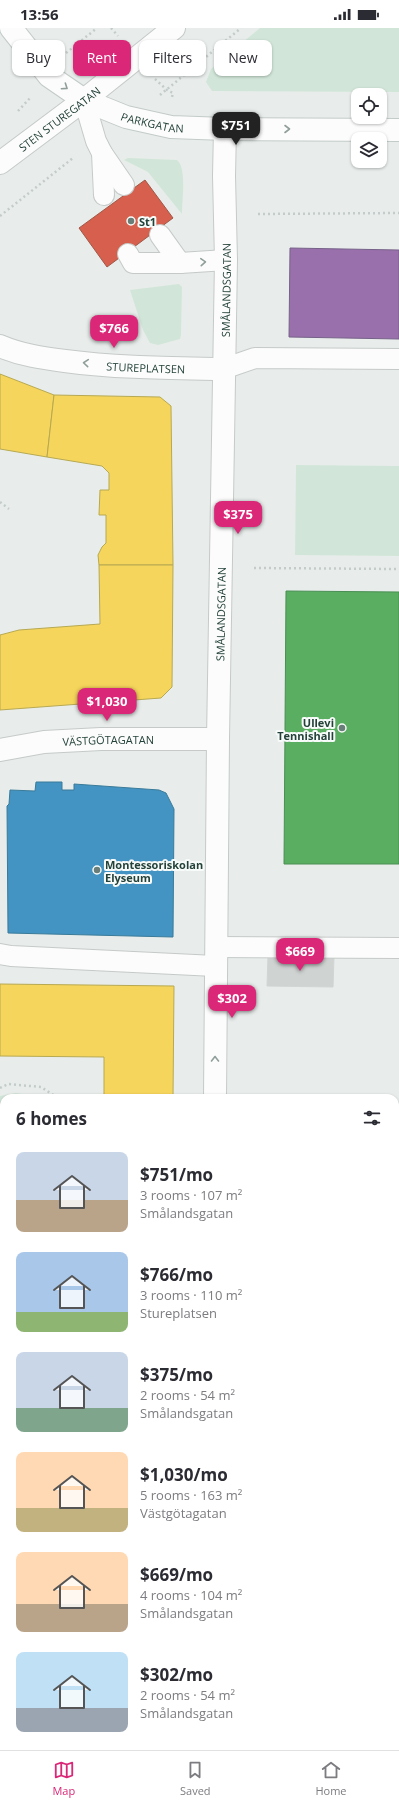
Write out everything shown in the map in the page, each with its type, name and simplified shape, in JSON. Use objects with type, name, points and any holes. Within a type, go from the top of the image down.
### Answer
[{"type":"street","name":"PARKGATAN","points":[[11,28],[50,76],[84,100],[126,118],[171,127],[225,129],[399,130]]},
{"type":"street","name":"STEN STUREGATAN","points":[[0,163],[84,100],[174,28]]},
{"type":"street","name":"SMÅLANDSGATAN","points":[[215,1094],[218,739],[226,260],[224,176],[225,129]]},
{"type":"street","name":"STUREPLATSEN","points":[[0,346],[24,355],[79,363],[140,368],[223,369]]},
{"type":"street","name":"VÄSTGÖTAGATAN","points":[[0,750],[44,742],[101,739],[218,739]]},
{"type":"lane","points":[[84,100],[96,141],[102,153],[124,185]]},
{"type":"lane","points":[[102,153],[104,195]]},
{"type":"lane","points":[[160,235],[180,263]]},
{"type":"lane","points":[[128,254],[132,263],[180,263],[226,260]]},
{"type":"lane","points":[[223,369],[255,358],[399,359]]},
{"type":"lane","points":[[0,954],[11,956],[399,948]]},
{"type":"path","points":[[65,54],[97,28]]},
{"type":"path","points":[[167,90],[241,28]]},
{"type":"path","points":[[0,216],[45,180]]},
{"type":"path","points":[[258,214],[399,213]]},
{"type":"path","points":[[0,502],[9,509]]},
{"type":"path","points":[[254,568],[399,569]]},
{"type":"path","points":[[0,1088],[8,1084],[41,1087],[52,1094]]},
{"type":"green space","points":[[260,28],[399,28],[399,92],[387,92],[387,88],[351,88],[351,92],[212,91],[206,82],[211,69],[214,66],[214,76],[272,76],[272,40],[246,40]]},
{"type":"green space","points":[[128,158],[177,160],[180,164],[183,177],[182,214],[148,172],[124,160]]},
{"type":"green space","points":[[179,284],[182,287],[180,339],[158,345],[150,343],[143,330],[130,290]]},
{"type":"green space","points":[[296,465],[399,466],[399,556],[295,555]]},
{"type":"building: Homes","points":[[0,374],[54,395],[47,457],[0,449]]},
{"type":"building: Homes","points":[[54,395],[160,397],[171,406],[173,565],[99,565],[98,555],[106,543],[106,515],[99,515],[100,490],[109,490],[109,473],[102,466],[47,457]]},
{"type":"building: Homes","points":[[99,565],[173,565],[172,687],[161,698],[0,710],[0,635],[19,630],[100,624]]},
{"type":"building: Homes","points":[[0,984],[174,986],[173,1094],[104,1094],[104,1057],[0,1056]]},
{"type":"building: Shops","points":[[145,180],[173,218],[107,267],[79,228]]},
{"type":"building: Offices","points":[[290,248],[399,250],[399,339],[289,337]]},
{"type":"building: Schools","points":[[36,782],[62,782],[62,790],[74,790],[74,784],[159,790],[166,793],[174,809],[173,937],[8,933],[7,806],[9,804],[10,790],[35,791]]},
{"type":"building: Public","name":"Ullevi Tennishall","points":[[286,591],[399,592],[399,864],[284,864]]},
{"type":"building: Other","points":[[268,956],[334,957],[333,987],[267,986]]},
{"type":"place","name":"St1","points":[[131,221]]},
{"type":"place","name":"Ullevi Tennishall","points":[[342,728]]},
{"type":"place","name":"Montessoriskolan Elyseum","points":[[97,870]]}]
